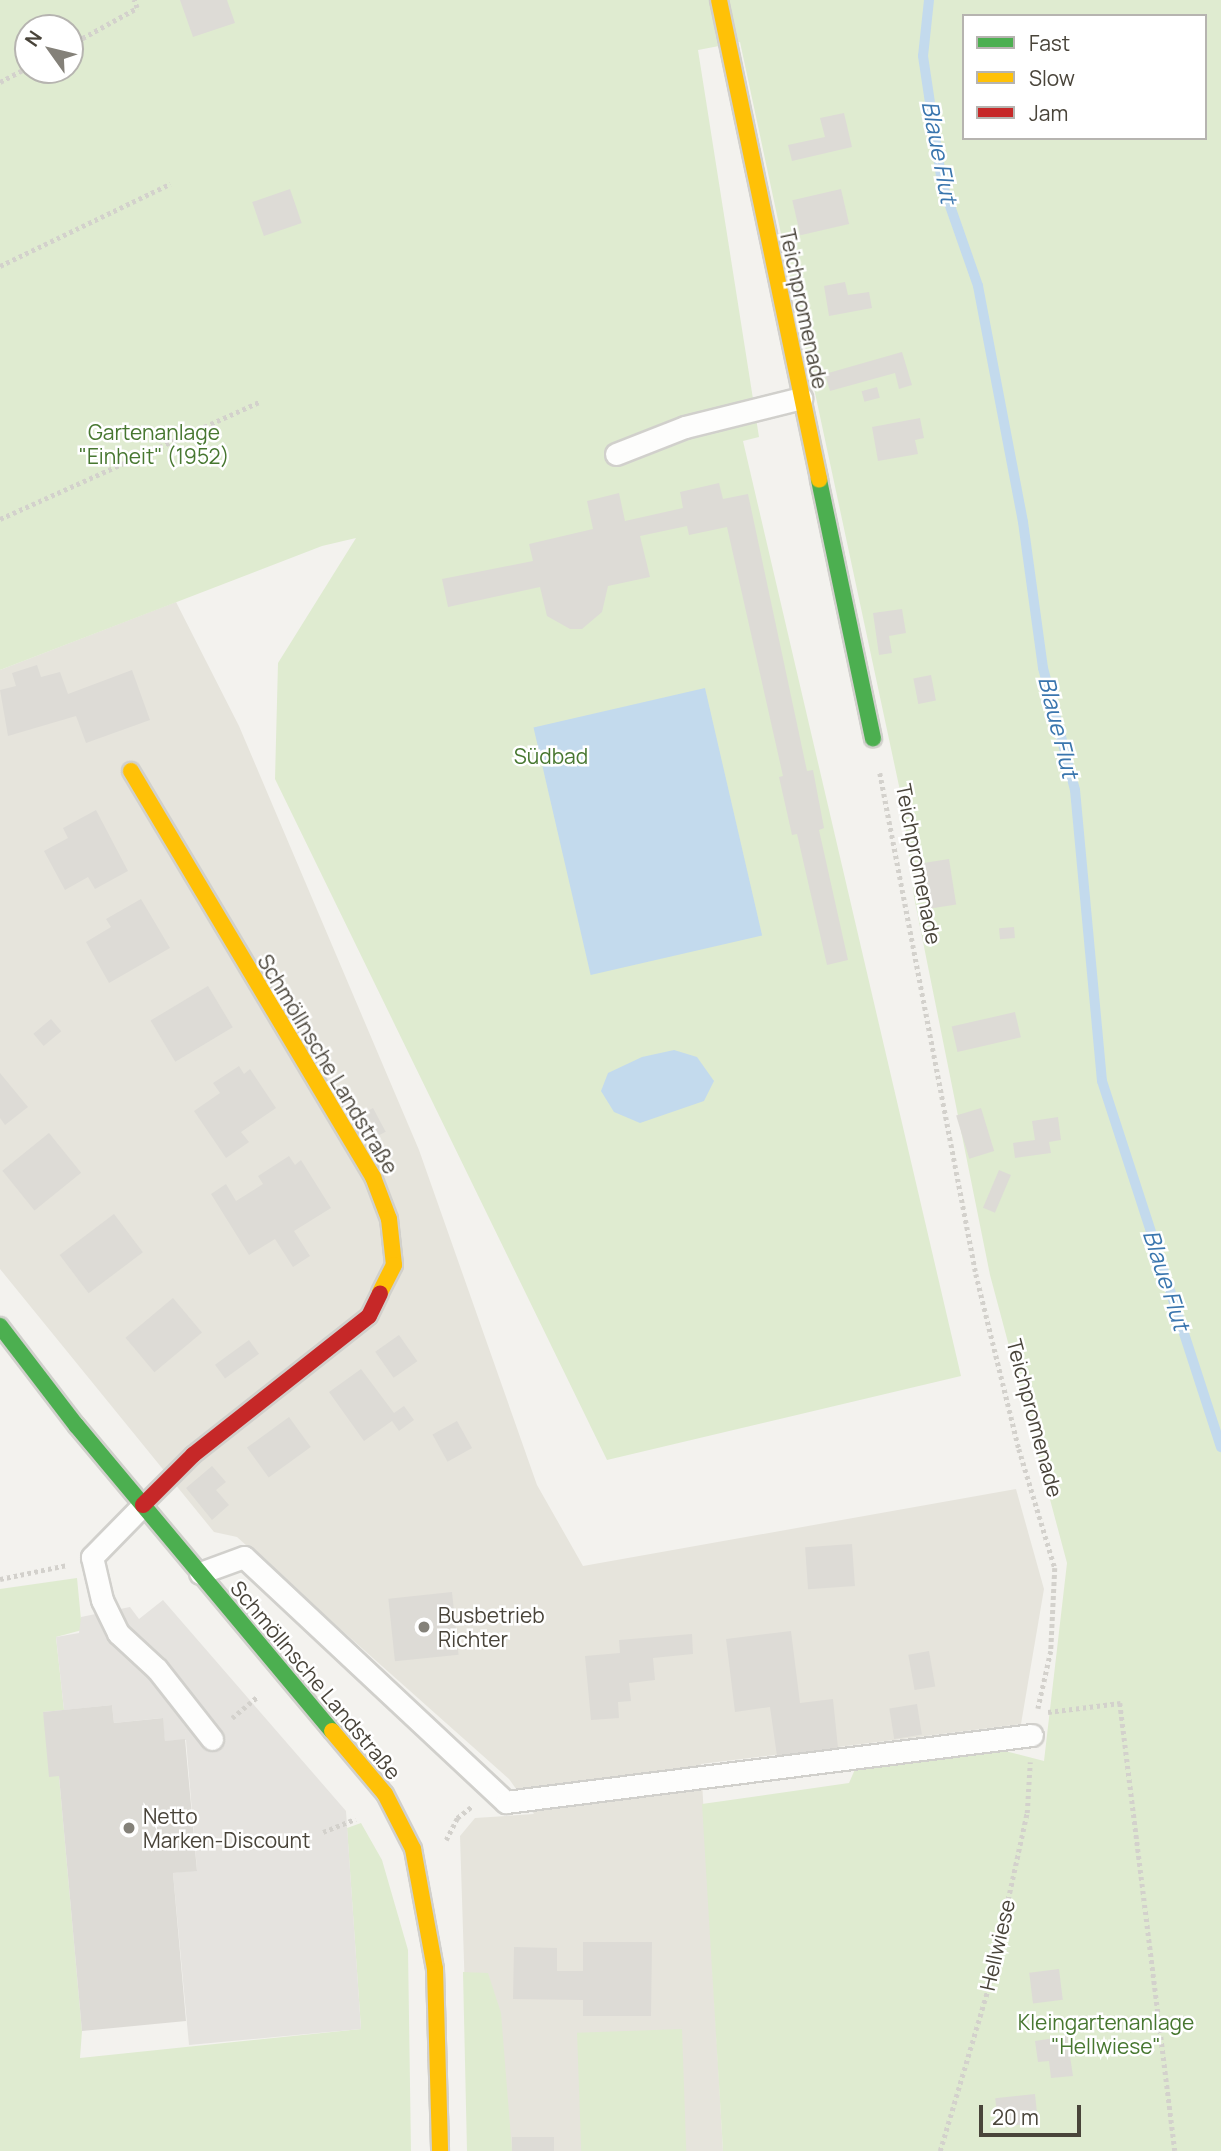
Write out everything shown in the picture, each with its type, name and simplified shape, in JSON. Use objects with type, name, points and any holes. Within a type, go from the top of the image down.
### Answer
[{"type":"street","name":"Teichpromenade","points":[[719,0],[873,738]]},
{"type":"street","name":"Schmöllnsche Landstraße","points":[[131,771],[373,1177],[389,1219],[394,1265],[369,1315],[193,1455],[143,1504]]},
{"type":"street","name":"Schmöllnsche Landstraße","points":[[0,1326],[143,1504],[385,1794],[413,1849],[435,1969],[440,2151]]},
{"type":"lane","points":[[616,454],[685,427],[801,398]]},
{"type":"lane","points":[[143,1504],[92,1557],[102,1600],[118,1633],[157,1669],[212,1739]]},
{"type":"lane","points":[[200,1573],[244,1557],[506,1802],[1034,1724]]},
{"type":"path","points":[[84,37],[137,8],[134,0]]},
{"type":"path","points":[[0,266],[170,184]]},
{"type":"path","points":[[0,519],[258,402]]},
{"type":"path","name":"Teichpromenade","points":[[873,738],[976,1274],[1019,1449],[1055,1568],[1051,1651],[1034,1724]]},
{"type":"path","points":[[0,1579],[44,1572],[92,1557]]},
{"type":"path","points":[[252,1684],[270,1704]]},
{"type":"path","points":[[232,1718],[261,1694]]},
{"type":"path","points":[[1034,1724],[1120,1703],[1175,2151]]},
{"type":"path","name":"Hellwiese","points":[[940,2151],[990,1982],[1027,1813],[1034,1724]]},
{"type":"path","points":[[413,1849],[446,1841],[464,1810],[506,1802]]},
{"type":"path","points":[[323,1832],[364,1816],[361,1812]]},
{"type":"shaded area","points":[[176,602],[239,726],[419,1150],[537,1485],[583,1566],[1016,1489],[1044,1589],[1021,1724],[701,1764],[723,2151],[470,2151],[460,1836],[475,1818],[534,1814],[509,1779],[237,1537],[214,1532],[0,1269],[0,670]]},
{"type":"shaded area","points":[[163,1600],[346,1811],[361,2029],[189,2045],[173,1873],[197,1870],[186,1740],[165,1741],[162,1718],[114,1723],[112,1705],[64,1710],[56,1637],[79,1633],[81,1617],[130,1607],[139,1619]]},
{"type":"green space","points":[[0,0],[1221,0],[1221,2151],[723,2151],[702,1804],[849,1783],[856,1767],[1001,1750],[1044,1761],[1067,1563],[990,1275],[914,897],[902,800],[740,42],[698,50],[759,437],[743,441],[961,1376],[607,1460],[275,779],[278,663],[356,538],[322,546],[0,670]]},
{"type":"green space","points":[[77,1578],[82,1630],[56,1637],[64,1710],[43,1712],[59,1776],[82,2031],[80,2058],[361,2029],[347,1828],[361,1823],[382,1860],[408,1950],[411,2151],[0,2151],[0,1589]]},
{"type":"green space","points":[[463,1972],[488,1973],[501,2013],[512,2151],[467,2151]]},
{"type":"green space","points":[[682,2029],[686,2151],[581,2151],[577,2033]]},
{"type":"water","points":[[705,688],[762,935],[591,975],[534,728]]},
{"type":"water","points":[[674,1050],[697,1057],[714,1081],[704,1101],[640,1123],[614,1112],[601,1091],[608,1073],[642,1057]]},
{"type":"building","points":[[180,0],[227,0],[235,23],[193,37]]},
{"type":"building","points":[[844,113],[852,147],[792,161],[788,145],[825,137],[820,118]]},
{"type":"building","points":[[290,189],[302,223],[264,236],[252,202]]},
{"type":"building","points":[[841,189],[849,224],[800,235],[792,200]]},
{"type":"building","points":[[845,282],[848,295],[869,292],[872,308],[829,316],[824,286]]},
{"type":"building","points":[[902,352],[912,385],[899,389],[895,373],[830,391],[825,374]]},
{"type":"building","points":[[877,387],[880,398],[864,402],[862,391]]},
{"type":"building","points":[[920,418],[924,438],[915,440],[918,454],[878,461],[872,427]]},
{"type":"building","points":[[719,483],[723,499],[748,494],[807,771],[813,770],[824,828],[819,830],[848,960],[827,965],[797,834],[792,835],[779,777],[783,776],[727,527],[689,535],[687,526],[640,536],[650,577],[608,586],[602,612],[582,629],[570,629],[547,616],[540,587],[448,607],[442,579],[533,561],[529,544],[593,529],[587,501],[619,493],[625,521],[683,508],[680,492]]},
{"type":"building","points":[[902,609],[906,633],[889,636],[892,653],[879,655],[873,613]]},
{"type":"building","points":[[37,665],[41,677],[60,672],[68,694],[132,670],[150,720],[86,743],[76,716],[8,736],[0,690],[16,686],[12,673]]},
{"type":"building","points":[[931,675],[936,701],[918,704],[913,678]]},
{"type":"building","points":[[96,810],[128,871],[95,889],[88,877],[65,890],[44,851],[68,838],[63,828]]},
{"type":"building","points":[[949,859],[956,904],[928,909],[920,864]]},
{"type":"building","points":[[141,899],[170,948],[109,983],[86,942],[111,927],[106,919]]},
{"type":"building","points":[[1014,927],[1015,938],[1000,939],[999,928]]},
{"type":"building","points":[[208,986],[233,1027],[175,1062],[151,1021]]},
{"type":"building","points":[[1015,1012],[1021,1037],[958,1052],[952,1027]]},
{"type":"building","points":[[51,1019],[61,1031],[44,1046],[33,1034]]},
{"type":"building","points":[[239,1066],[244,1074],[250,1069],[276,1108],[241,1132],[249,1142],[226,1158],[194,1111],[220,1093],[213,1083]]},
{"type":"building","points":[[0,1073],[28,1107],[5,1125],[0,1118]]},
{"type":"building","points":[[373,1108],[386,1132],[372,1139],[359,1116]]},
{"type":"building","points":[[981,1108],[994,1151],[969,1159],[956,1116]]},
{"type":"building","points":[[1058,1117],[1061,1140],[1049,1142],[1051,1153],[1015,1158],[1013,1143],[1035,1140],[1032,1121]]},
{"type":"building","points":[[49,1133],[81,1173],[34,1210],[2,1171]]},
{"type":"building","points":[[289,1156],[295,1165],[301,1160],[331,1208],[294,1231],[310,1256],[293,1267],[275,1239],[249,1255],[211,1194],[226,1184],[236,1201],[263,1184],[258,1176]]},
{"type":"building","points":[[999,1170],[1011,1175],[995,1213],[983,1208]]},
{"type":"building","points":[[114,1214],[143,1252],[89,1293],[60,1255]]},
{"type":"building","points":[[173,1298],[202,1332],[154,1372],[126,1338]]},
{"type":"building","points":[[399,1335],[417,1361],[394,1378],[375,1352]]},
{"type":"building","points":[[249,1340],[259,1354],[225,1378],[215,1365]]},
{"type":"building","points":[[361,1369],[394,1413],[404,1406],[414,1420],[399,1431],[392,1421],[364,1441],[329,1392]]},
{"type":"building","points":[[289,1417],[311,1447],[269,1477],[247,1448]]},
{"type":"building","points":[[457,1421],[472,1448],[448,1462],[433,1435]]},
{"type":"building","points":[[212,1466],[226,1482],[216,1490],[229,1505],[212,1520],[186,1488]]},
{"type":"building","points":[[852,1544],[855,1586],[808,1589],[805,1547]]},
{"type":"building","name":"Busbetrieb Richter","points":[[452,1592],[459,1655],[395,1661],[388,1599]]},
{"type":"building","points":[[791,1631],[800,1703],[833,1699],[838,1748],[777,1756],[770,1707],[735,1712],[726,1639]]},
{"type":"building","points":[[692,1634],[693,1654],[653,1658],[655,1680],[629,1683],[631,1701],[618,1702],[619,1718],[591,1720],[585,1656],[620,1653],[619,1640]]},
{"type":"building","points":[[929,1651],[935,1686],[915,1690],[908,1655]]},
{"type":"building","points":[[917,1704],[922,1735],[894,1739],[889,1708]]},
{"type":"building","name":"Netto Marken-Discount","points":[[112,1705],[114,1723],[163,1718],[165,1741],[185,1739],[197,1871],[173,1873],[186,2021],[82,2031],[59,1776],[49,1777],[43,1712]]},
{"type":"building","points":[[583,1942],[652,1942],[651,2016],[583,2016],[583,2000],[513,1999],[514,1947],[557,1948],[557,1971],[583,1971]]},
{"type":"building","points":[[1059,1969],[1063,2000],[1033,2003],[1029,1973]]},
{"type":"building","points":[[1067,2036],[1073,2076],[1051,2078],[1049,2061],[1038,2062],[1035,2041]]},
{"type":"building","points":[[1035,2094],[1038,2123],[998,2127],[995,2098]]},
{"type":"building","points":[[512,2137],[554,2137],[554,2151],[512,2151]]},
{"type":"waterway","name":"Blaue Flut","points":[[929,0],[923,56],[942,183],[978,286],[1023,522],[1043,668],[1075,790],[1102,1081],[1221,1447]]},
{"type":"traffic: fast","points":[[819,480],[873,738]]},
{"type":"traffic: fast","points":[[0,1326],[76,1425],[332,1731]]},
{"type":"traffic: slow","points":[[719,0],[819,480]]},
{"type":"traffic: slow","points":[[131,771],[373,1177],[389,1219],[394,1265],[380,1293]]},
{"type":"traffic: slow","points":[[332,1731],[385,1794],[413,1849],[435,1969],[440,2151]]},
{"type":"traffic: jam","points":[[143,1505],[193,1455],[369,1316],[380,1293]]},
{"type":"place","name":"Busbetrieb Richter","points":[[424,1627]]},
{"type":"place","name":"Netto Marken-Discount","points":[[129,1828]]},
{"type":"park label","name":"Gartenanlage \"Einheit\" (1952)","points":[[154,444]]},
{"type":"park label","name":"Südbad","points":[[551,756]]},
{"type":"park label","name":"Kleingartenanlage \"Hellwiese\"","points":[[1106,2034]]}]
